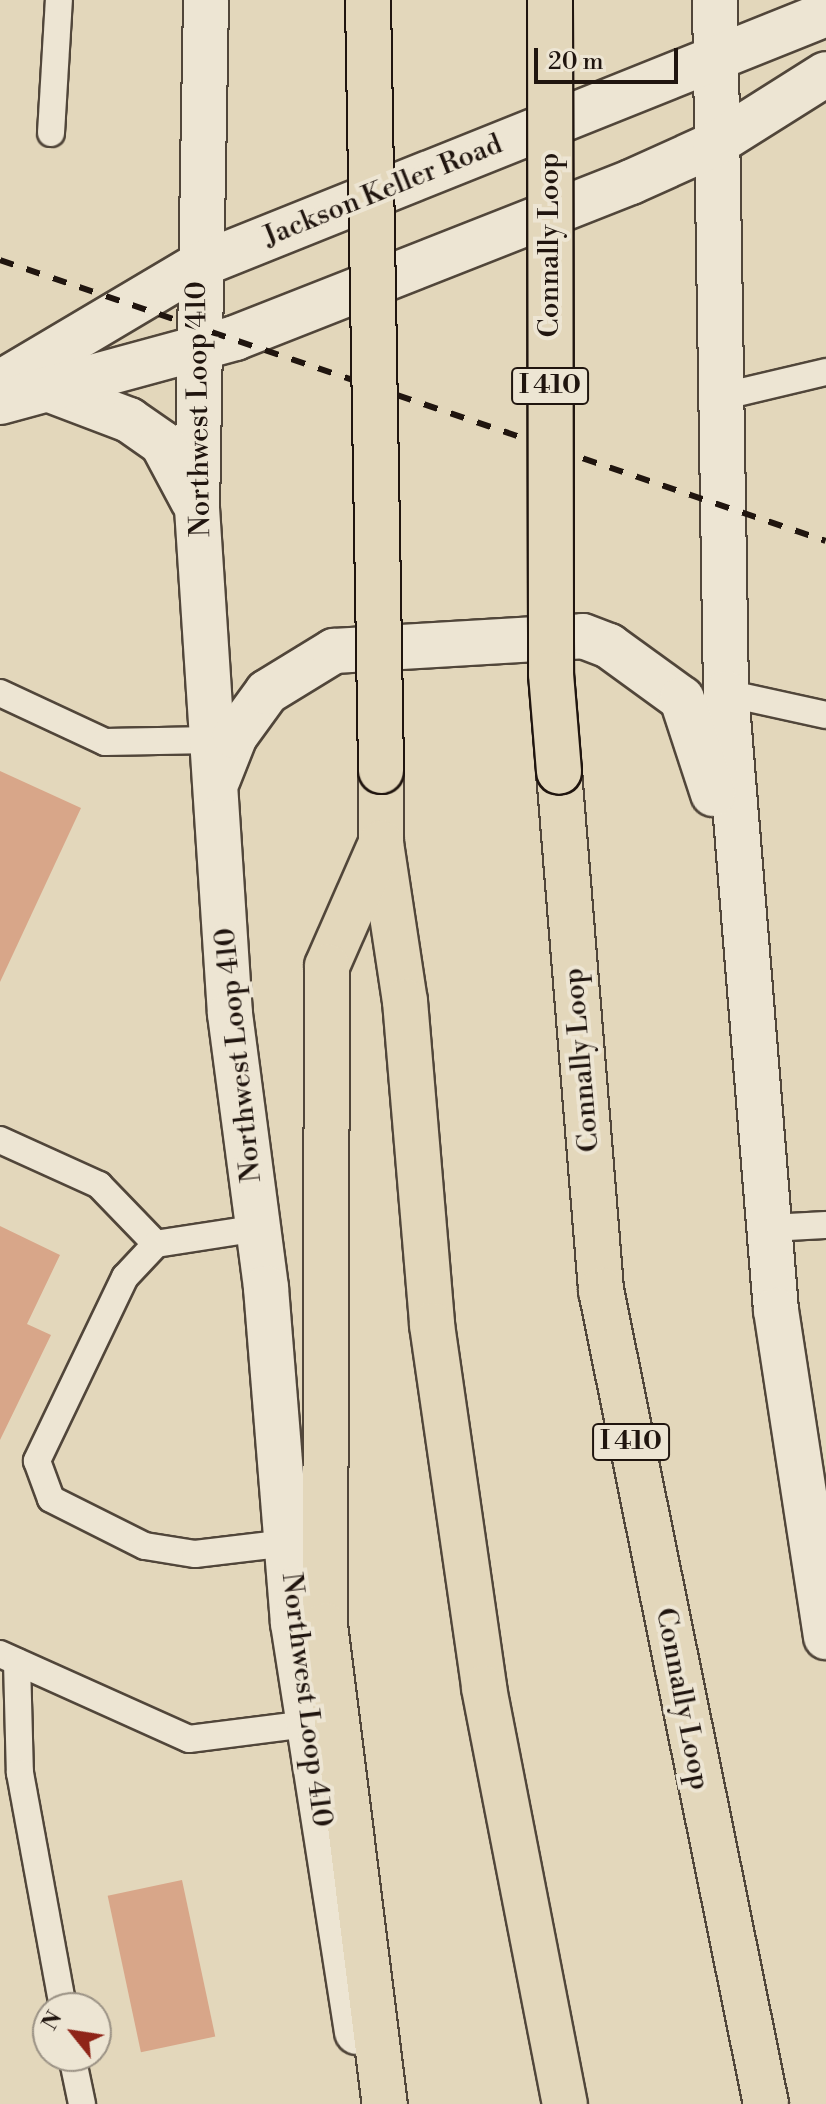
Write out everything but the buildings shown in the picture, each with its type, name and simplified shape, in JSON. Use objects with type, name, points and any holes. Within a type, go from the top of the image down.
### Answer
[{"type":"highway","points":[[368,0],[381,843],[405,1001],[432,1325],[482,1672],[565,2104]]},
{"type":"highway","name":"Connally Loop","points":[[550,0],[551,674],[601,1290],[766,2104]]},
{"type":"highway","points":[[381,843],[327,966],[325,1625],[385,2104]]},
{"type":"main road","name":"Northwest Loop 410","points":[[206,0],[197,266],[197,508],[230,1014],[259,1228],[287,1543],[308,1724],[370,2104]]},
{"type":"main road","points":[[715,0],[713,56],[726,693],[769,1228],[821,1574],[826,1637]]},
{"type":"main road","name":"Jackson Keller Road","points":[[0,383],[197,266],[713,56],[826,14]]},
{"type":"main road","points":[[0,402],[196,350],[715,144],[826,74]]},
{"type":"main road","points":[[47,389],[129,420],[162,443],[197,508]]},
{"type":"main road","points":[[214,787],[235,736],[267,692],[334,651],[583,636],[609,646],[682,699],[697,732],[743,908]]},
{"type":"lane","points":[[51,133],[59,0]]},
{"type":"lane","points":[[720,397],[826,372]]},
{"type":"lane","points":[[0,693],[105,742],[212,740]]},
{"type":"lane","points":[[726,693],[826,715]]},
{"type":"lane","points":[[0,1140],[99,1185],[156,1244]]},
{"type":"lane","points":[[769,1228],[826,1225]]},
{"type":"lane","points":[[259,1228],[156,1244],[125,1277],[37,1461],[51,1499],[145,1546],[195,1554],[287,1543]]},
{"type":"lane","points":[[8,1658],[189,1739],[308,1724]]},
{"type":"lane","points":[[8,1658],[20,1773],[60,1992]]},
{"type":"lane","points":[[75,2072],[82,2104]]},
{"type":"railway","points":[[0,260],[826,541]]}]
